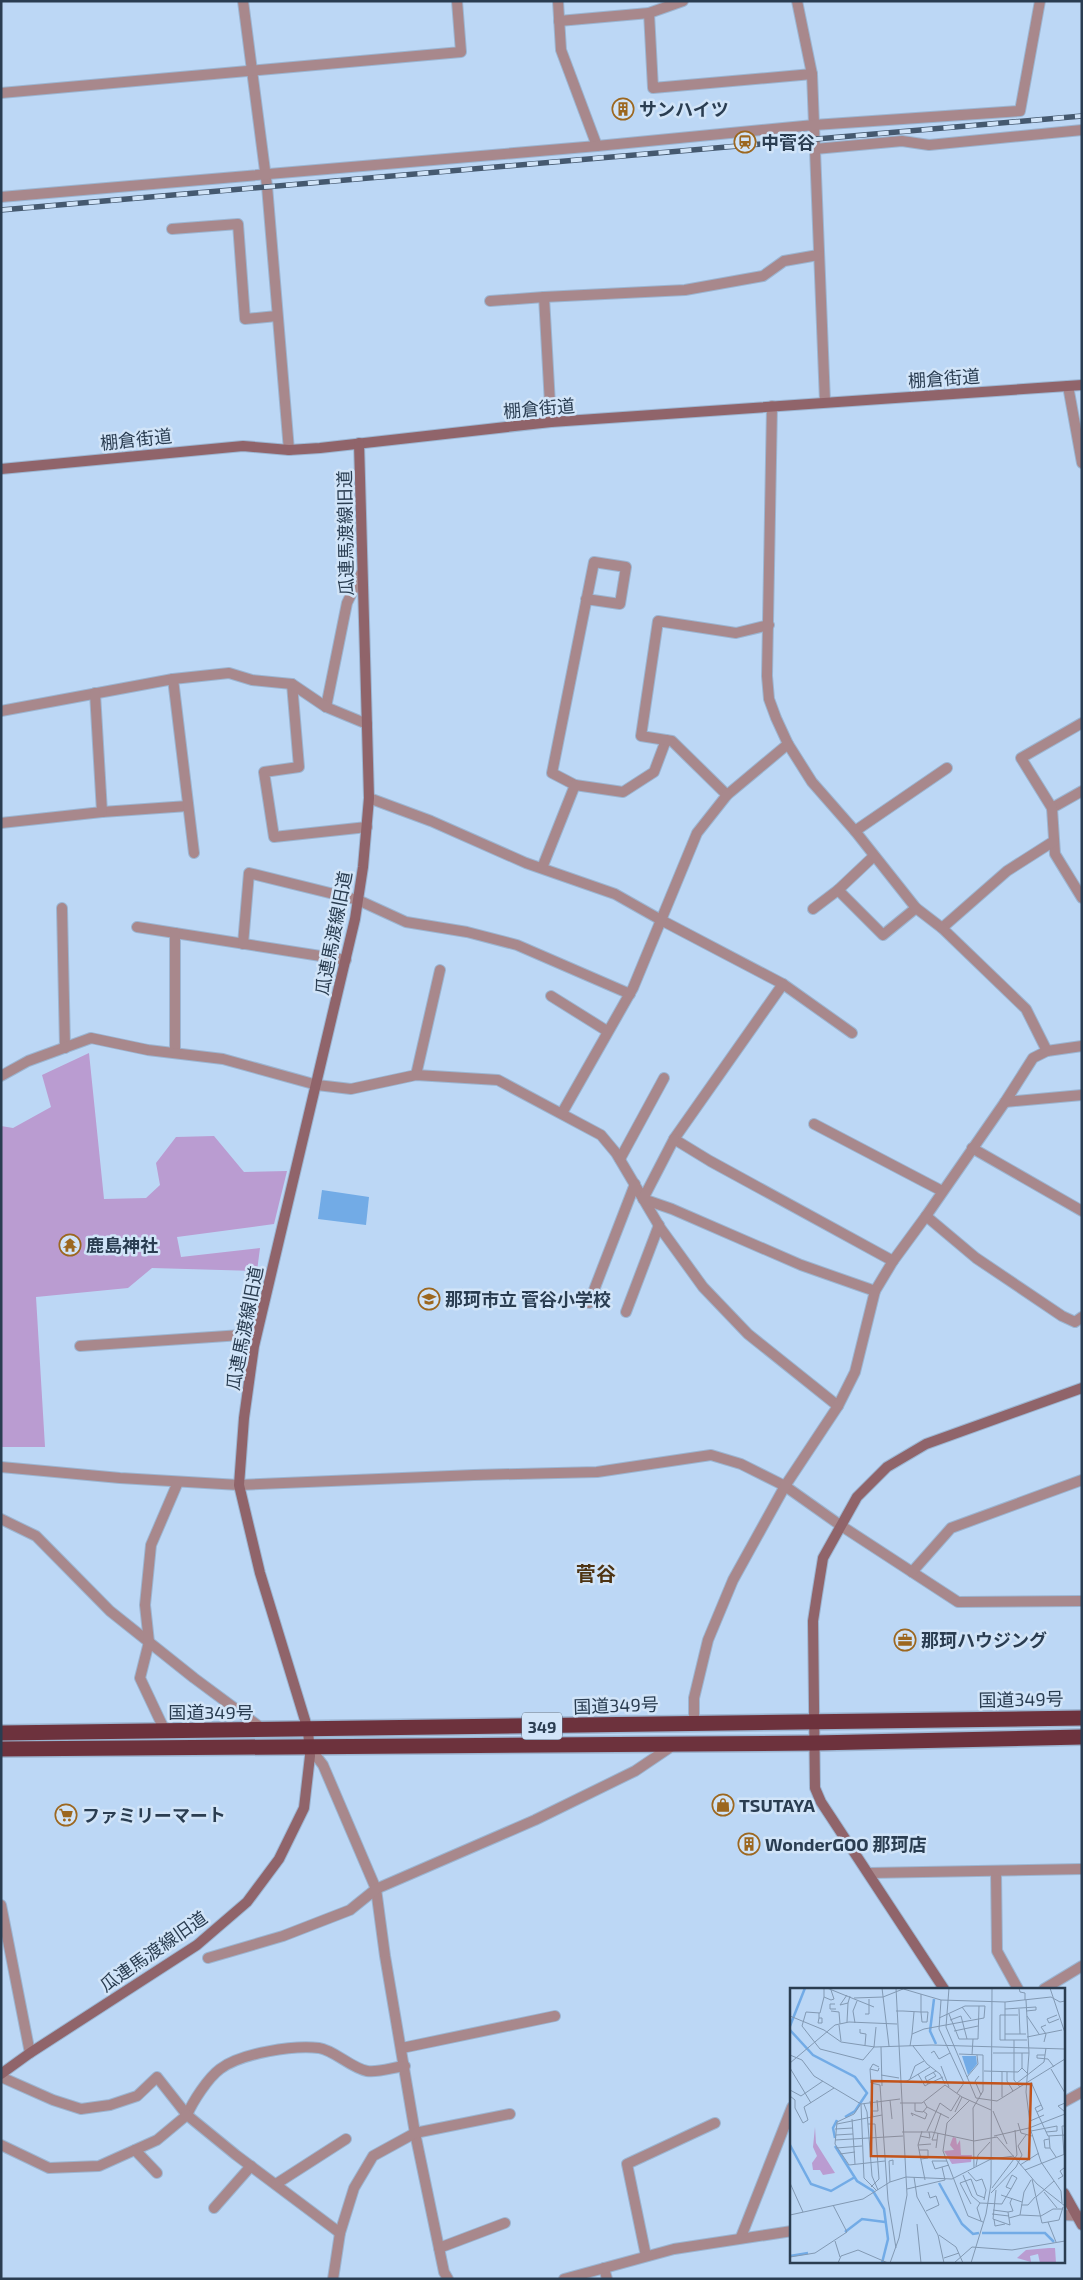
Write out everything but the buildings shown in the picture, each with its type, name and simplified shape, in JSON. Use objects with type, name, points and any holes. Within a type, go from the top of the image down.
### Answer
[{"type":"highway","name":"国道349号","points":[[1,1733],[308,1730],[815,1720],[1082,1718]]},
{"type":"highway","name":"国道349号","points":[[1,1749],[815,1743],[1082,1737]]},
{"type":"street","points":[[243,1],[266,173],[289,450]]},
{"type":"street","points":[[1,93],[461,52],[457,1]]},
{"type":"street","points":[[558,1],[561,50],[597,146]]},
{"type":"street","points":[[559,21],[649,13],[683,1]]},
{"type":"street","points":[[797,1],[812,74],[825,402]]},
{"type":"street","points":[[1,197],[597,146],[814,125],[1020,110],[1040,1]]},
{"type":"street","points":[[649,13],[652,88],[812,74]]},
{"type":"street","points":[[815,149],[902,141],[929,145],[1082,130]]},
{"type":"street","points":[[172,228],[238,224],[245,319],[277,316]]},
{"type":"street","points":[[490,301],[685,290],[763,276],[784,261],[818,255]]},
{"type":"street","points":[[544,297],[551,422]]},
{"type":"street","name":"棚倉街道","points":[[1,469],[243,446],[289,450],[551,422],[1082,385]]},
{"type":"street","points":[[1068,386],[1082,463]]},
{"type":"street","points":[[772,406],[767,676],[769,699],[788,744],[812,782],[855,831],[916,908],[942,928],[1026,1009],[1046,1051]]},
{"type":"street","name":"瓜連馬渡線旧道","points":[[1,2075],[30,2053],[197,1944],[247,1902],[279,1859],[304,1808],[310,1748],[308,1730],[260,1573],[240,1486],[244,1418],[256,1334],[317,1085],[358,900],[369,798],[361,574],[359,443]]},
{"type":"street","points":[[586,599],[620,604],[626,567],[594,562],[586,599],[552,773],[575,785],[623,792],[654,772],[666,740]]},
{"type":"street","points":[[326,707],[347,603],[361,574]]},
{"type":"street","points":[[727,795],[672,741],[641,736],[658,621],[736,633],[769,625]]},
{"type":"street","points":[[1,711],[38,706],[95,693],[174,679],[230,673],[252,680],[292,684],[326,707],[367,724]]},
{"type":"street","points":[[174,679],[194,853]]},
{"type":"street","points":[[292,684],[299,767],[264,772],[274,837],[366,827]]},
{"type":"street","points":[[95,693],[102,812]]},
{"type":"street","points":[[1082,723],[1021,758],[1052,808],[1055,854],[1078,882],[1082,898]]},
{"type":"street","points":[[562,1113],[630,994],[698,833],[727,795],[788,744]]},
{"type":"street","points":[[855,831],[947,768]]},
{"type":"street","points":[[542,868],[575,785]]},
{"type":"street","points":[[1052,808],[1082,791]]},
{"type":"street","points":[[369,798],[431,821],[542,868],[615,894],[782,984],[852,1033]]},
{"type":"street","points":[[1,823],[102,812],[188,806]]},
{"type":"street","points":[[942,928],[1007,871],[1054,841]]},
{"type":"street","points":[[813,909],[838,890],[874,856]]},
{"type":"street","points":[[243,944],[249,873],[358,900],[406,922],[467,932],[517,945],[630,994]]},
{"type":"street","points":[[838,890],[883,935],[916,908]]},
{"type":"street","points":[[62,908],[65,1048]]},
{"type":"street","points":[[137,927],[346,960]]},
{"type":"street","points":[[174,1053],[175,933]]},
{"type":"street","points":[[416,1076],[440,970]]},
{"type":"street","points":[[643,1199],[674,1139],[782,984]]},
{"type":"street","points":[[550,996],[607,1032]]},
{"type":"street","points":[[1,1076],[28,1061],[91,1038],[174,1053],[223,1059],[317,1085],[351,1089],[416,1076],[498,1080],[601,1135],[620,1159],[659,1225],[702,1288],[748,1334],[838,1406]]},
{"type":"street","points":[[694,1722],[694,1698],[708,1640],[733,1580],[785,1486],[838,1406],[855,1372],[875,1291],[893,1261],[1005,1102],[1033,1058],[1046,1051],[1082,1046]]},
{"type":"street","points":[[620,1159],[664,1078]]},
{"type":"street","points":[[1005,1102],[1082,1095]]},
{"type":"street","points":[[814,1124],[942,1191]]},
{"type":"street","points":[[674,1139],[710,1161],[893,1261]]},
{"type":"street","points":[[972,1148],[1082,1211]]},
{"type":"street","points":[[589,1303],[635,1184]]},
{"type":"street","points":[[643,1199],[672,1209],[801,1265],[875,1291]]},
{"type":"street","points":[[926,1216],[976,1258],[1062,1316],[1075,1322],[1082,1317]]},
{"type":"street","points":[[626,1312],[659,1225]]},
{"type":"street","points":[[80,1346],[256,1334]]},
{"type":"street","points":[[943,1988],[821,1802],[815,1788],[814,1621],[816,1595],[823,1558],[857,1497],[887,1467],[926,1444],[1082,1388]]},
{"type":"street","points":[[1,1467],[240,1486],[597,1472],[711,1455],[742,1464],[785,1486],[840,1526],[958,1602],[1082,1601]]},
{"type":"street","points":[[912,1572],[951,1528],[1082,1480]]},
{"type":"street","points":[[166,1731],[140,1678],[149,1642],[145,1605],[150,1545],[178,1482]]},
{"type":"street","points":[[1,1519],[36,1536],[110,1610],[265,1730]]},
{"type":"street","points":[[208,1958],[283,1936],[350,1910],[376,1889],[534,1820],[635,1770],[675,1744]]},
{"type":"street","points":[[310,1748],[323,1765],[376,1889],[385,1956],[415,2133],[444,2272],[448,2279]]},
{"type":"street","points":[[869,1874],[1082,1869]]},
{"type":"street","points":[[996,1871],[997,1951],[1017,1988]]},
{"type":"street","points":[[1,1905],[30,2053]]},
{"type":"street","points":[[1046,1988],[1082,1966]]},
{"type":"street","points":[[402,2048],[555,2016]]},
{"type":"street","points":[[1,2145],[50,2168],[99,2166],[156,2140],[187,2115],[194,2101],[220,2069],[250,2055],[283,2049],[321,2048],[349,2064],[368,2071],[405,2066]]},
{"type":"street","points":[[1,2075],[53,2100],[82,2110],[110,2105],[137,2096],[157,2077],[187,2115],[340,2233]]},
{"type":"street","points":[[1066,2101],[1082,2092]]},
{"type":"street","points":[[741,2237],[790,2112]]},
{"type":"street","points":[[333,2279],[340,2233],[354,2188],[374,2156],[415,2133],[510,2114]]},
{"type":"street","points":[[646,2256],[626,2164],[715,2123]]},
{"type":"street","points":[[276,2184],[346,2139]]},
{"type":"street","points":[[135,2150],[157,2173]]},
{"type":"street","points":[[214,2208],[251,2166]]},
{"type":"street","points":[[1066,2196],[1079,2216],[1082,2225]]},
{"type":"street","points":[[1066,2215],[1079,2216]]},
{"type":"street","points":[[439,2248],[505,2223]]},
{"type":"street","points":[[564,2279],[674,2249],[741,2237],[790,2231]]},
{"type":"street","points":[[604,2268],[608,2279]]},
{"type":"shaded area","points":[[89,1053],[104,1199],[146,1198],[160,1185],[156,1163],[176,1137],[214,1136],[244,1172],[287,1171],[274,1224],[177,1237],[181,1257],[260,1248],[257,1271],[152,1268],[128,1288],[36,1297],[45,1447],[1,1447],[1,1126],[13,1128],[51,1107],[42,1075]]},
{"type":"water","points":[[322,1190],[369,1197],[366,1225],[318,1219]]},
{"type":"railway","points":[[1,210],[1082,116]]},
{"type":"place","name":"サンハイツ","points":[[623,109]]},
{"type":"place","name":"中菅谷","points":[[745,142]]},
{"type":"place","name":"鹿島神社","points":[[70,1245]]},
{"type":"place","name":"那珂市立 菅谷小学校","points":[[429,1299]]},
{"type":"place","name":"那珂ハウジング","points":[[905,1640]]},
{"type":"place","name":"TSUTAYA","points":[[723,1805]]},
{"type":"place","name":"ファミリーマート","points":[[66,1815]]},
{"type":"place","name":"WonderGOO 那珂店","points":[[749,1844]]},
{"type":"district","name":"菅谷","points":[[596,1573]]}]
